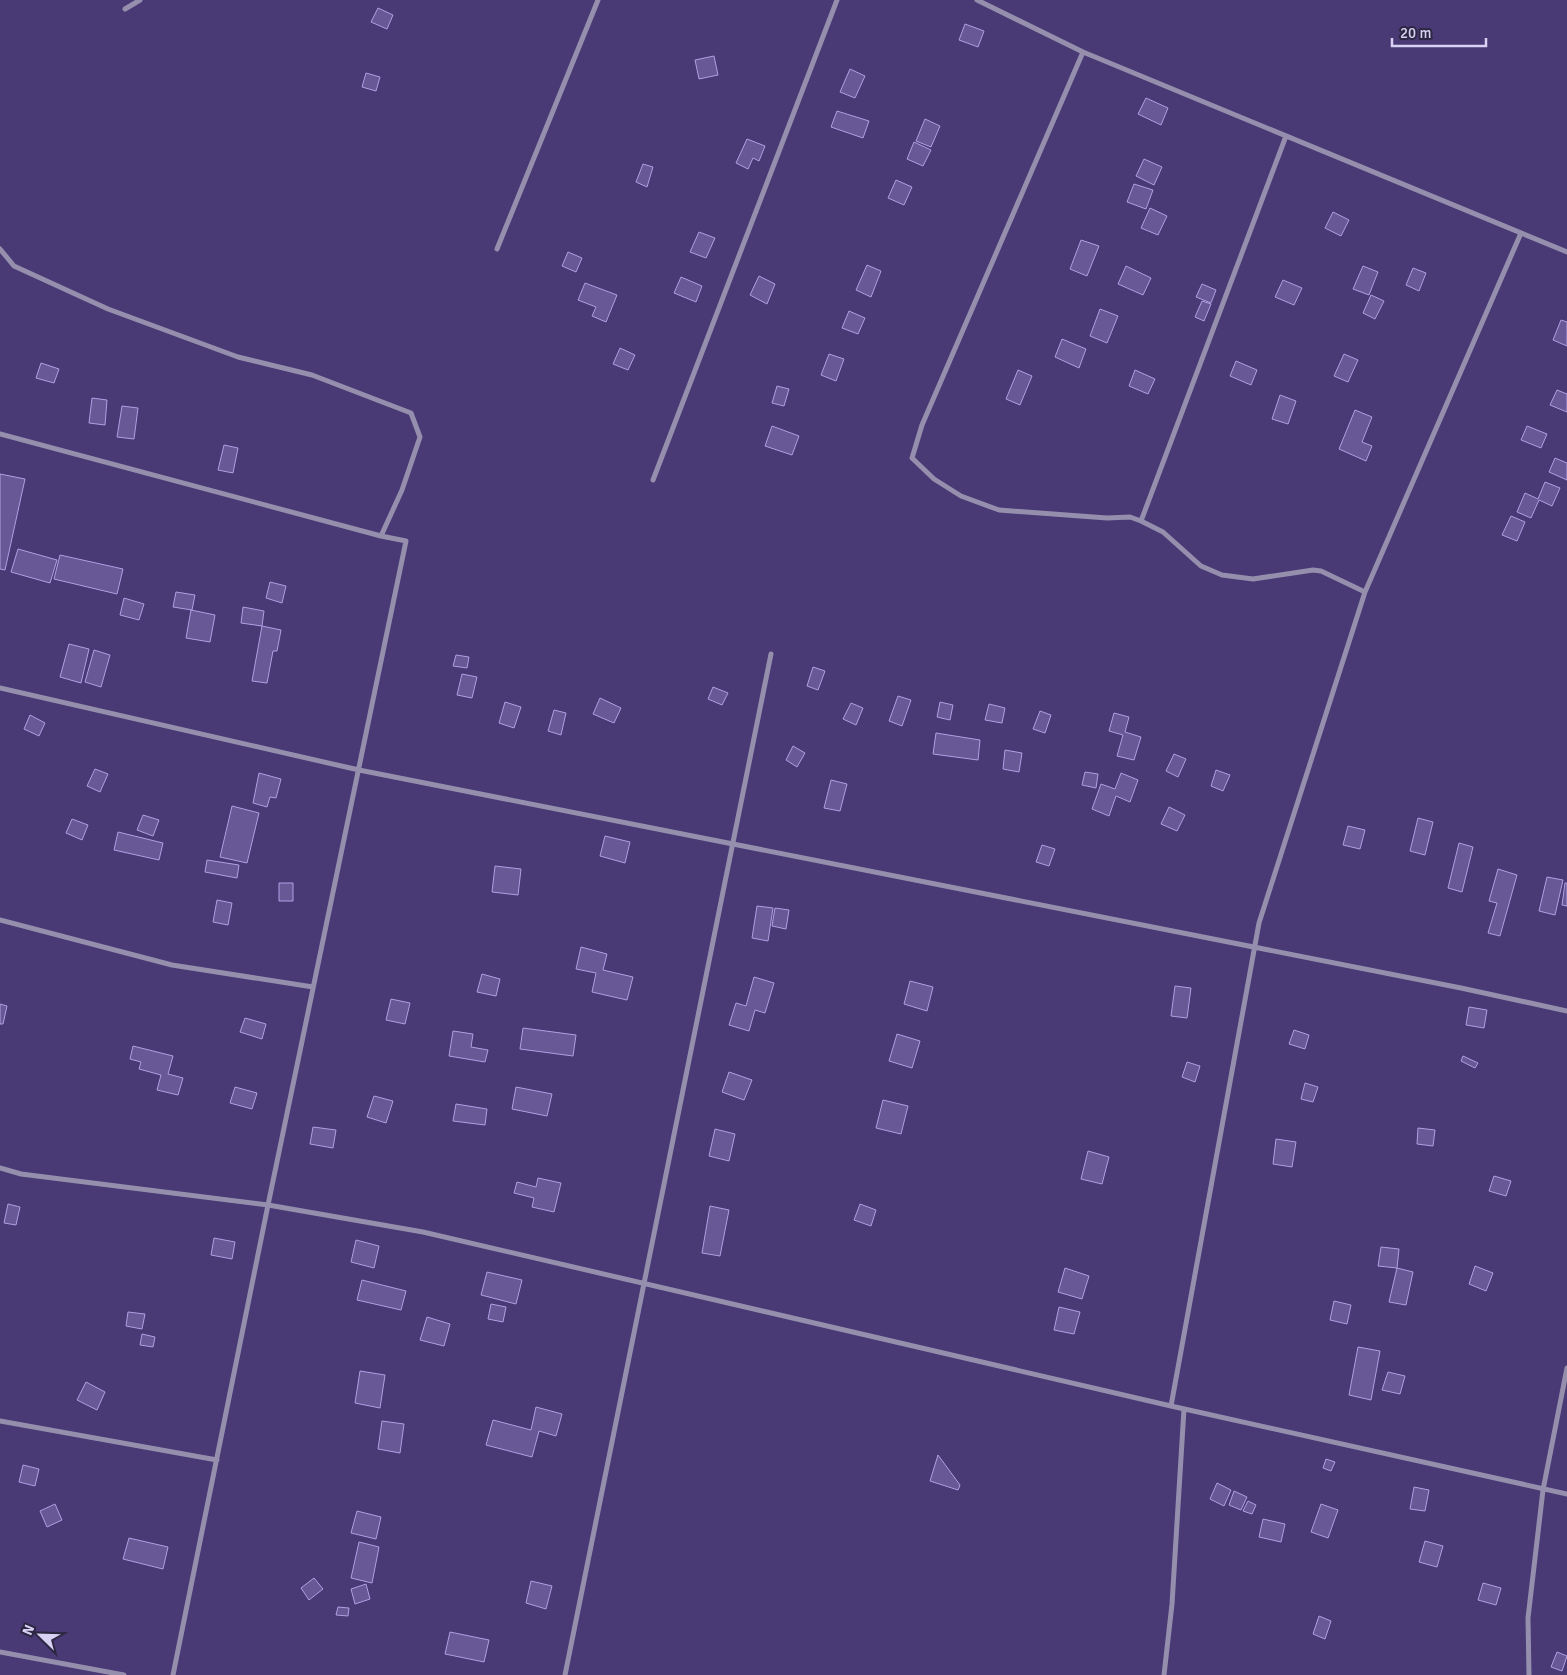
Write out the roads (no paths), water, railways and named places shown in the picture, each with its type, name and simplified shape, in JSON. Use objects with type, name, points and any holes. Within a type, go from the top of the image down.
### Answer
[{"type":"street","points":[[125,9],[140,0]]},
{"type":"street","points":[[497,248],[598,0]]},
{"type":"street","points":[[653,480],[837,0]]},
{"type":"street","points":[[977,0],[1083,52],[1567,252]]},
{"type":"street","points":[[1083,52],[922,425],[912,458],[934,478],[961,496],[999,510],[1107,518],[1130,517],[1162,532],[1201,566],[1222,575],[1252,579],[1312,570],[1321,571],[1365,592]]},
{"type":"street","points":[[1141,521],[1286,136]]},
{"type":"street","points":[[1171,1406],[1259,923],[1365,592],[1521,233]]},
{"type":"street","points":[[0,249],[14,266],[108,309],[238,357],[312,375],[411,413],[420,437],[402,490],[381,536]]},
{"type":"street","points":[[0,434],[381,536],[406,541],[268,1205],[173,1675]]},
{"type":"street","points":[[565,1675],[771,654]]},
{"type":"street","points":[[0,688],[359,770],[1461,988],[1567,1011]]},
{"type":"street","points":[[0,920],[172,965],[313,987]]},
{"type":"street","points":[[0,1168],[20,1174],[268,1205],[423,1232],[1184,1409],[1567,1494]]},
{"type":"street","points":[[1529,1675],[1528,1618],[1543,1490],[1567,1368]]},
{"type":"street","points":[[1164,1675],[1172,1604],[1184,1409]]},
{"type":"street","points":[[0,1420],[217,1460]]},
{"type":"street","points":[[0,1652],[124,1675]]}]
